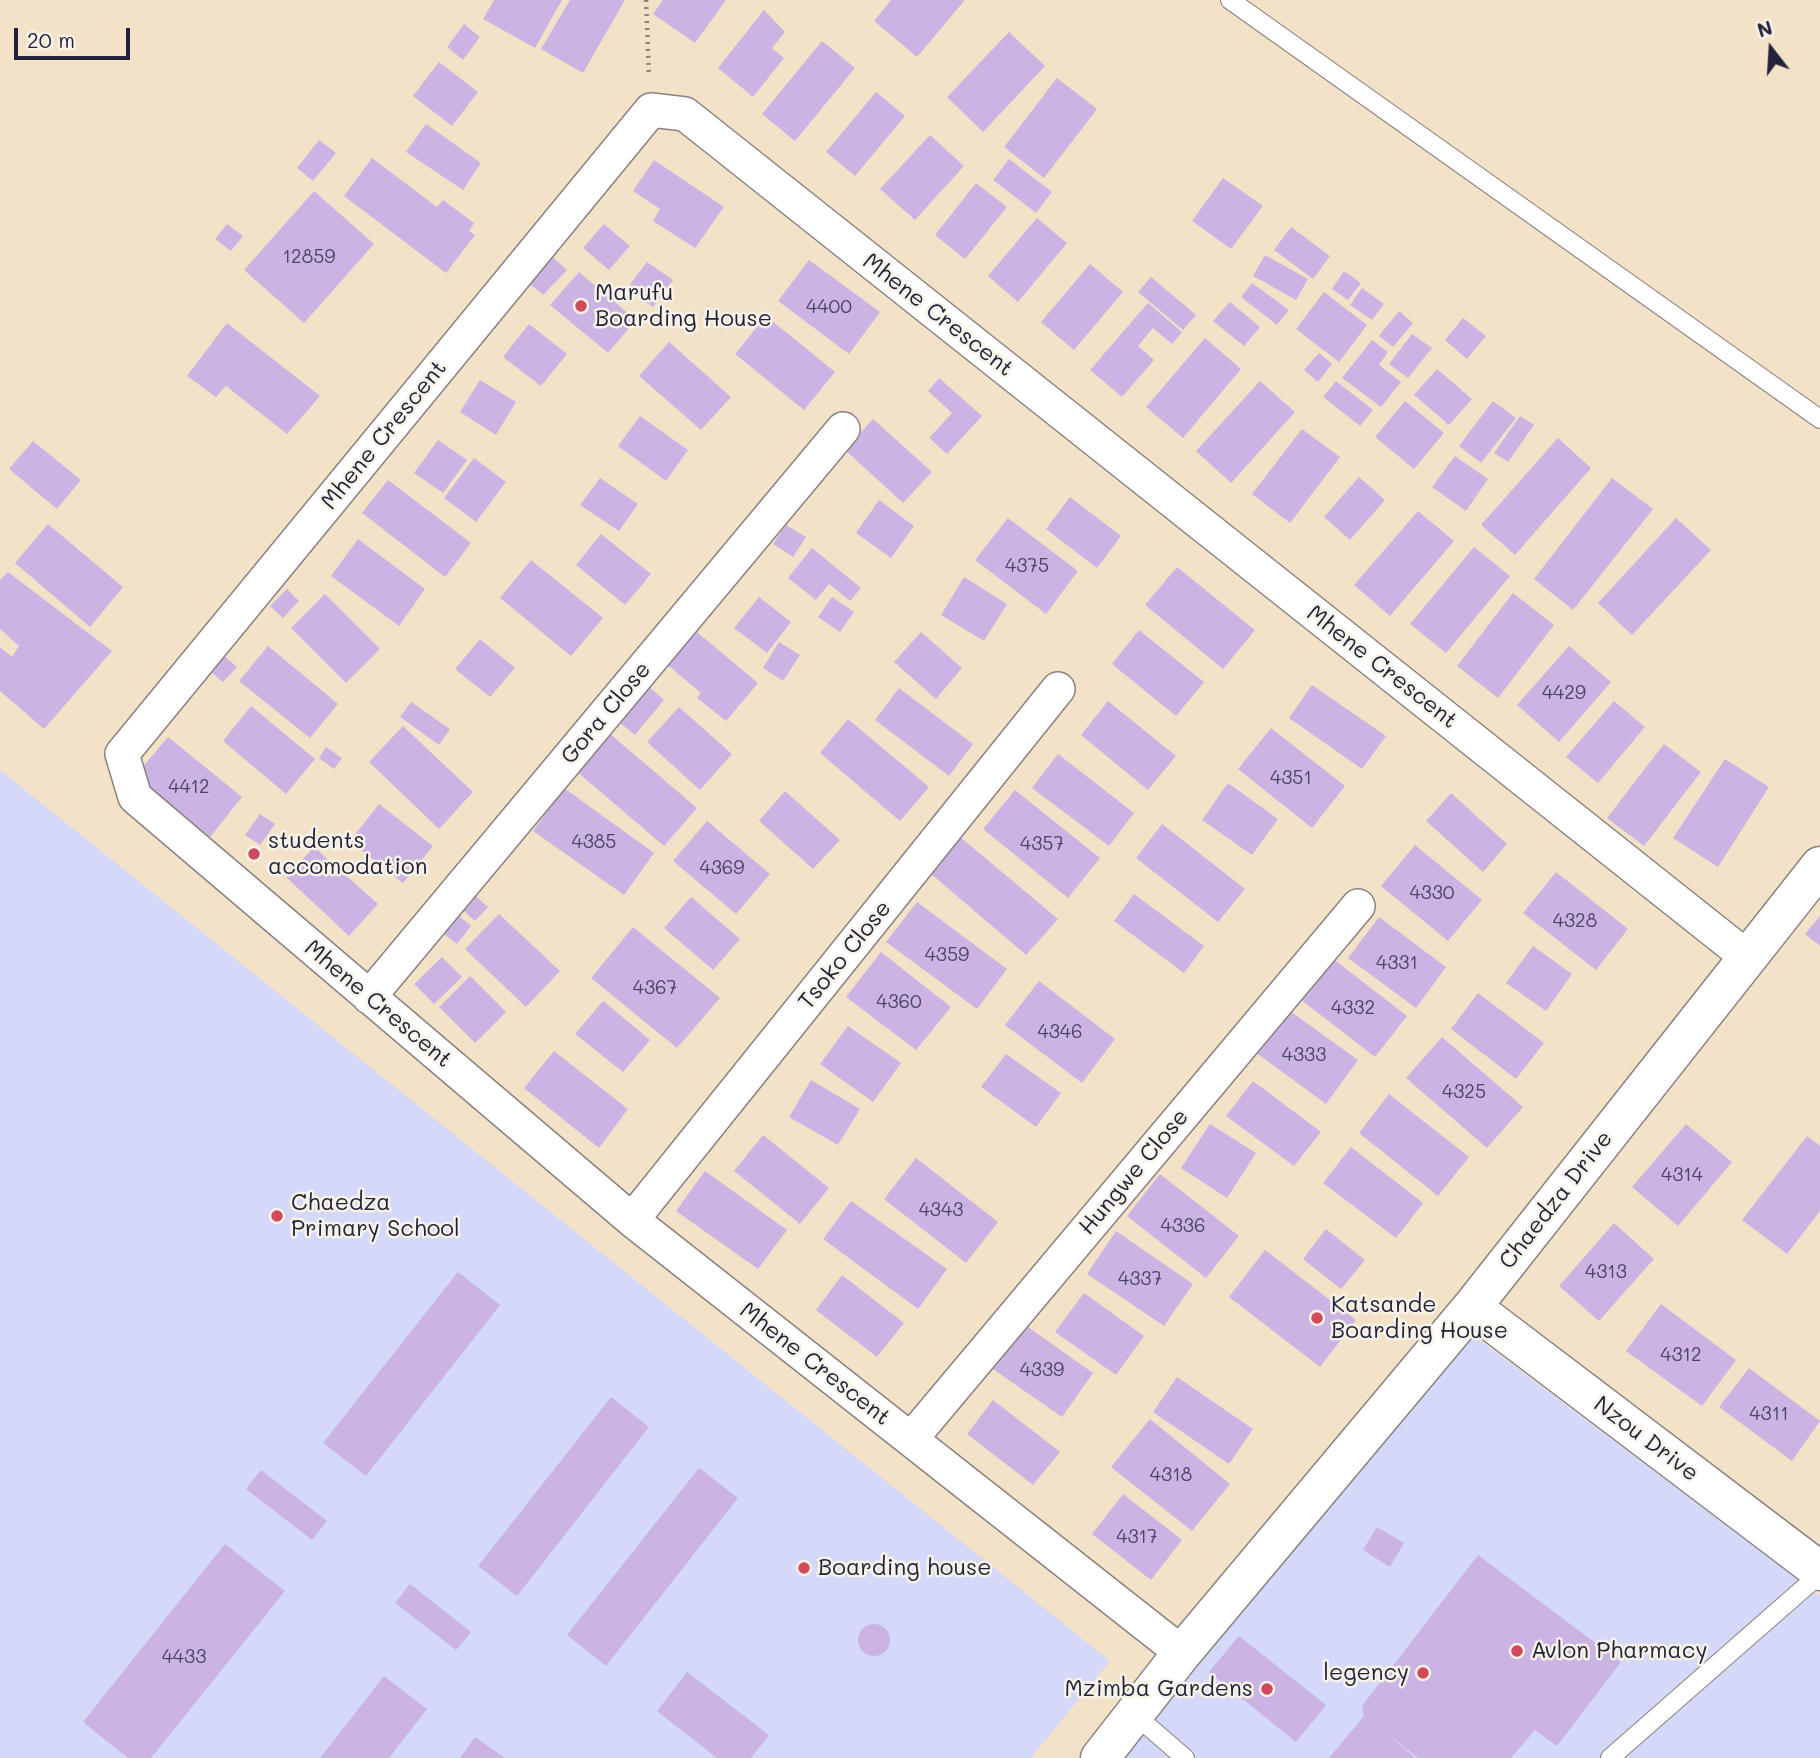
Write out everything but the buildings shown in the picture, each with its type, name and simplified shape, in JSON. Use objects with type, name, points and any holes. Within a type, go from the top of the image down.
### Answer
[{"type":"street","name":"Mhene Crescent","points":[[1182,1653],[632,1220],[369,997],[135,797],[122,754],[651,110],[685,114],[1747,957]]},
{"type":"street","name":"Gora Close","points":[[369,997],[843,429]]},
{"type":"street","name":"Tsoko Close","points":[[632,1220],[1058,689]]},
{"type":"street","name":"Chaedza Drive","points":[[1100,1758],[1182,1653],[1472,1307],[1820,866]]},
{"type":"street","name":"Hungwe Close","points":[[911,1439],[1357,906]]},
{"type":"street","name":"Nzou Drive","points":[[1472,1307],[1820,1573]]},
{"type":"lane","points":[[1230,0],[1820,419]]},
{"type":"lane","points":[[1611,1758],[1820,1573]]},
{"type":"lane","points":[[1134,1714],[1185,1758]]},
{"type":"path","points":[[646,0],[651,110]]},
{"type":"shaded area","name":"Chaedza Primary School","points":[[0,770],[1110,1661],[1031,1758],[0,1758]]},
{"type":"shaded area","points":[[1465,1329],[1820,1596],[1820,1758],[1124,1758]]},
{"type":"place","name":"Marufu Boarding House","points":[[581,306]]},
{"type":"place","name":"students accomodation","points":[[254,854]]},
{"type":"place","name":"Chaedza Primary School","points":[[277,1216]]},
{"type":"place","name":"Katsande Boarding House","points":[[1317,1318]]},
{"type":"place","name":"Boarding house","points":[[804,1568]]},
{"type":"place","name":"Avlon Pharmacy","points":[[1517,1651]]},
{"type":"place","name":"legency","points":[[1423,1673]]},
{"type":"place","name":"Mzimba Gardens","points":[[1267,1689]]}]
